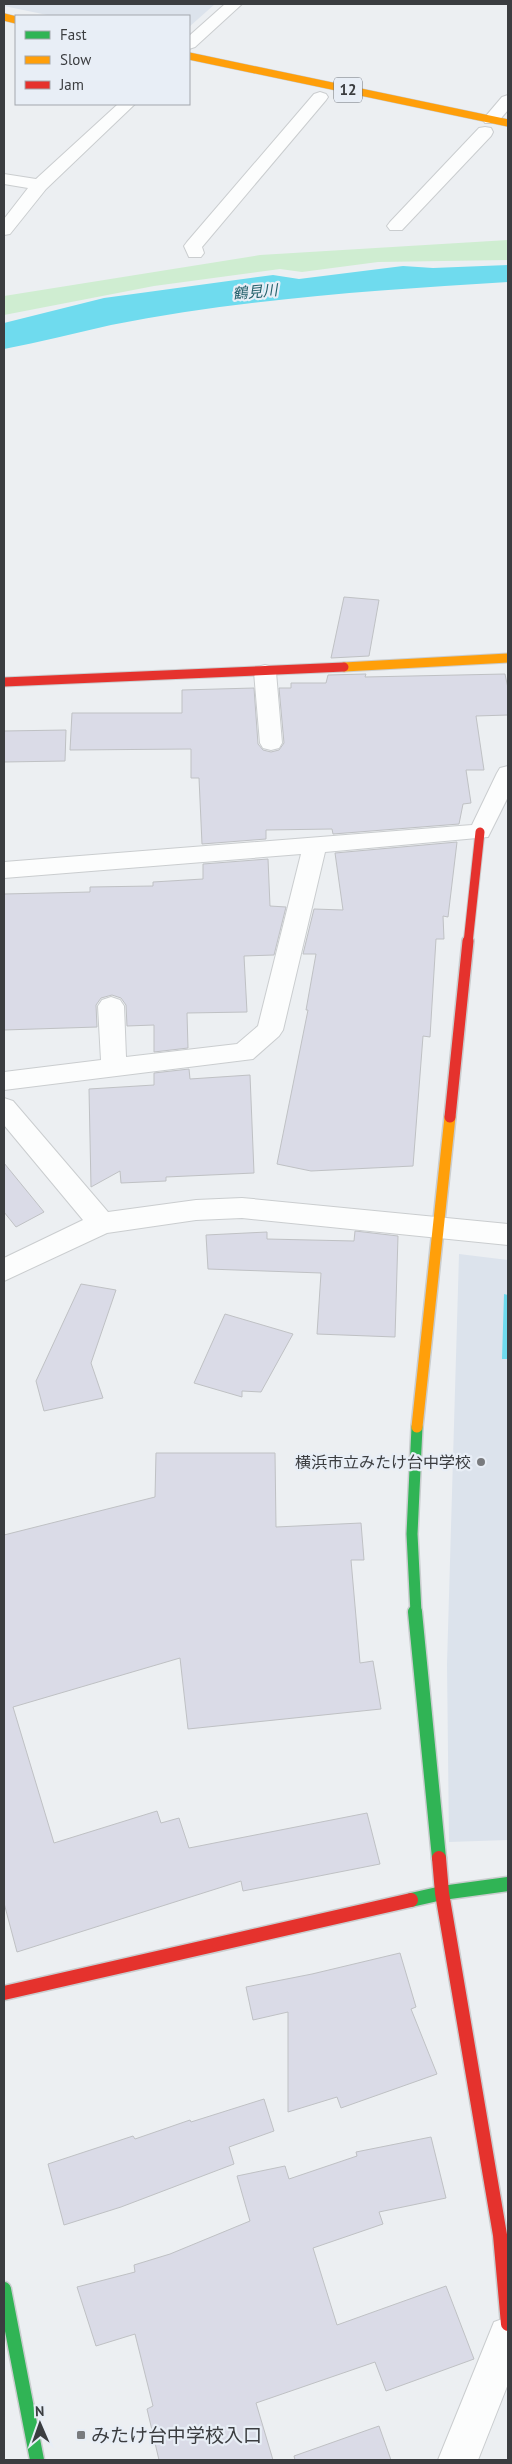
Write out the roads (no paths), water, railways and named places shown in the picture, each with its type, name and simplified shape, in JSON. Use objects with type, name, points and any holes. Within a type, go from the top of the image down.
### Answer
[{"type":"street","points":[[190,43],[234,4]]},
{"type":"street","name":"12","points":[[190,56],[486,129],[508,123]]},
{"type":"street","points":[[195,253],[193,246],[320,97]]},
{"type":"street","points":[[396,226],[486,129],[508,100]]},
{"type":"street","points":[[4,230],[40,185],[126,105]]},
{"type":"street","points":[[4,179],[40,185]]},
{"type":"street","points":[[4,682],[198,672],[265,672],[508,658]]},
{"type":"street","points":[[265,672],[271,742]]},
{"type":"street","points":[[508,773],[480,832],[412,1478],[416,1607],[442,1892],[500,2235],[508,2324]]},
{"type":"street","points":[[4,870],[480,832]]},
{"type":"street","points":[[4,1081],[244,1052],[270,1030],[315,846]]},
{"type":"street","points":[[111,1006],[114,1068]]},
{"type":"street","points":[[4,1108],[102,1223]]},
{"type":"street","points":[[4,1270],[102,1223],[196,1210],[242,1208],[508,1235]]},
{"type":"street","points":[[4,1994],[442,1892],[508,1884]]},
{"type":"street","points":[[4,2289],[37,2460]]},
{"type":"street","points":[[458,2460],[508,2336]]},
{"type":"water","name":"鶴見川","points":[[508,265],[508,282],[359,292],[210,308],[111,325],[4,349],[4,323],[104,298],[273,275],[299,279],[403,266],[433,268]]},
{"type":"water","points":[[504,1294],[508,1295],[508,1359],[502,1359]]},
{"type":"place","name":"横浜市立みたけ台中学校","points":[[481,1462]]},
{"type":"place","name":"みたけ台中学校入口","points":[[81,2435]]}]
